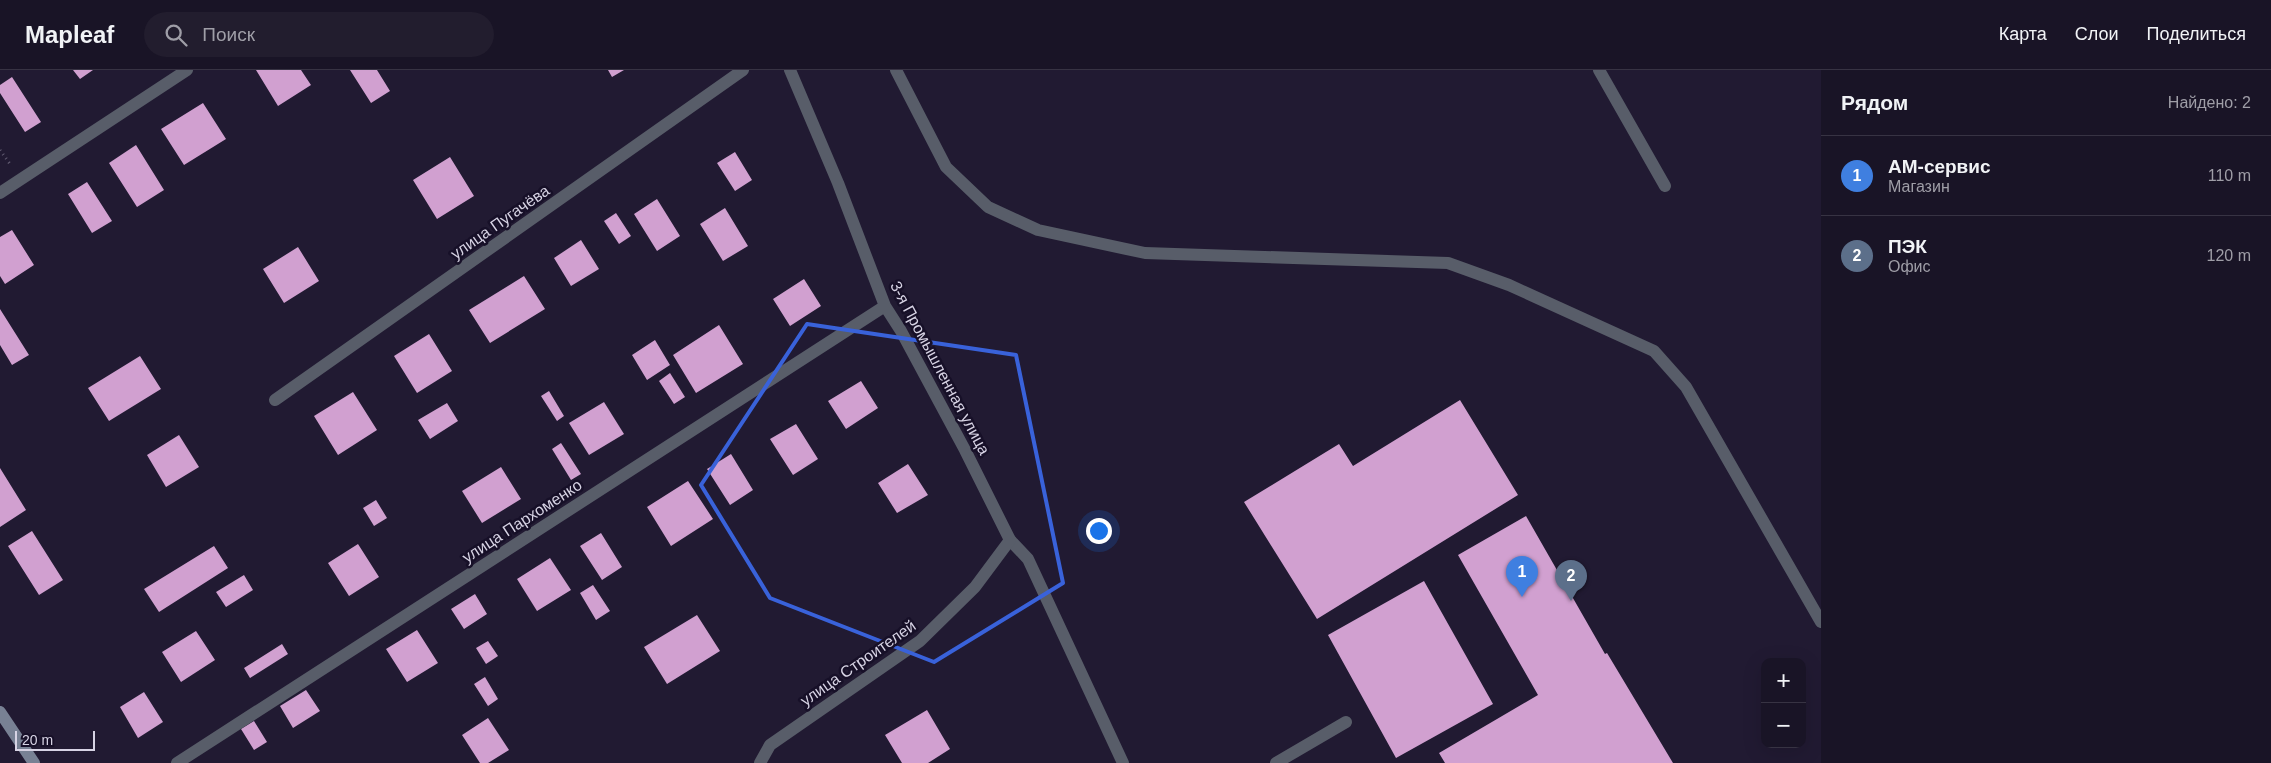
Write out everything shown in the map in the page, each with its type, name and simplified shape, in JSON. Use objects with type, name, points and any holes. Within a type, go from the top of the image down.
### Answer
[{"type":"main road","points":[[0,712],[34,763]]},
{"type":"street","points":[[0,194],[187,70]]},
{"type":"street","name":"улица Пугачёва","points":[[275,400],[743,70]]},
{"type":"street","name":"3-я Промышленная улица","points":[[790,70],[838,183],[885,306],[901,331],[1010,540],[1028,559],[1123,763]]},
{"type":"street","points":[[896,70],[946,167],[988,207],[1038,230],[1145,253],[1448,263],[1509,285],[1654,351],[1686,387],[1821,622]]},
{"type":"street","points":[[1599,70],[1666,186]]},
{"type":"street","name":"улица Пархоменко","points":[[177,763],[885,306]]},
{"type":"street","name":"улица Строителей","points":[[760,763],[770,745],[920,641],[975,587],[1010,540]]},
{"type":"street","points":[[1276,763],[1346,722]]},
{"type":"highlighted area","points":[[807,324],[1016,355],[1063,583],[934,662],[770,598],[701,485]]},
{"type":"building","points":[[73,70],[93,70],[80,79]]},
{"type":"building","points":[[256,70],[301,70],[311,85],[278,106]]},
{"type":"building","points":[[350,70],[377,70],[390,91],[371,103]]},
{"type":"building","points":[[608,70],[624,70],[612,77]]},
{"type":"building","points":[[12,77],[41,122],[25,132],[0,93],[0,85]]},
{"type":"building","points":[[203,103],[226,139],[184,165],[161,129]]},
{"type":"building","points":[[136,145],[164,190],[137,207],[109,163]]},
{"type":"building","points":[[735,152],[752,180],[735,191],[717,163]]},
{"type":"building","points":[[450,157],[474,196],[437,219],[413,180]]},
{"type":"building","points":[[87,182],[112,221],[92,233],[68,194]]},
{"type":"building","points":[[657,199],[680,236],[657,251],[634,214]]},
{"type":"building","points":[[725,208],[748,246],[723,261],[700,224]]},
{"type":"building","points":[[616,213],[631,236],[619,244],[604,221]]},
{"type":"building","points":[[12,230],[34,265],[5,284],[0,276],[0,237]]},
{"type":"building","points":[[581,240],[599,269],[571,286],[554,258]]},
{"type":"building","points":[[298,247],[319,281],[284,303],[263,269]]},
{"type":"building","points":[[524,276],[545,309],[490,343],[469,310]]},
{"type":"building","points":[[804,279],[821,306],[790,326],[773,299]]},
{"type":"building","points":[[0,309],[29,355],[12,365],[0,345]]},
{"type":"building","points":[[719,325],[743,364],[696,393],[673,355]]},
{"type":"building","points":[[429,334],[452,371],[417,393],[394,356]]},
{"type":"building","points":[[655,340],[670,365],[647,380],[632,355]]},
{"type":"building","points":[[140,356],[161,389],[109,421],[88,388]]},
{"type":"building","points":[[670,373],[685,397],[674,404],[659,381]]},
{"type":"building","points":[[861,381],[878,408],[846,429],[828,401]]},
{"type":"building","points":[[549,391],[564,416],[557,421],[541,396]]},
{"type":"building","points":[[353,392],[377,430],[338,455],[314,416]]},
{"type":"building","points":[[1460,400],[1518,495],[1317,619],[1244,502],[1339,444],[1353,466]]},
{"type":"building","points":[[604,402],[624,434],[589,455],[569,423]]},
{"type":"building","points":[[447,403],[458,421],[430,439],[418,420]]},
{"type":"building","points":[[796,424],[818,459],[793,475],[770,439]]},
{"type":"building","points":[[179,435],[199,467],[166,487],[147,455]]},
{"type":"building","points":[[561,443],[581,474],[571,480],[552,449]]},
{"type":"building","points":[[731,454],[753,490],[730,505],[707,469]]},
{"type":"building","points":[[908,464],[928,495],[897,513],[878,483]]},
{"type":"building","points":[[501,467],[521,499],[482,523],[462,491]]},
{"type":"building","points":[[0,468],[26,510],[0,527]]},
{"type":"building","points":[[688,481],[713,519],[671,546],[647,507]]},
{"type":"building","points":[[376,500],[387,518],[374,526],[363,508]]},
{"type":"building","points":[[1526,516],[1605,654],[1607,653],[1673,763],[1445,763],[1439,753],[1538,695],[1458,555]]},
{"type":"building","points":[[32,531],[63,580],[39,595],[8,546]]},
{"type":"building","points":[[601,533],[622,567],[602,580],[580,546]]},
{"type":"building","points":[[358,544],[379,577],[349,596],[328,563]]},
{"type":"building","points":[[214,546],[228,568],[159,612],[144,589]]},
{"type":"building","points":[[550,558],[571,590],[537,611],[517,579]]},
{"type":"building","points":[[244,575],[253,590],[226,607],[216,592]]},
{"type":"building","points":[[1424,581],[1493,704],[1396,758],[1328,635]]},
{"type":"building","points":[[593,585],[610,611],[596,620],[580,593]]},
{"type":"building","points":[[475,594],[487,614],[464,629],[451,609]]},
{"type":"building","points":[[697,615],[720,651],[667,684],[644,647]]},
{"type":"building","points":[[417,630],[438,663],[407,682],[386,649]]},
{"type":"building","points":[[196,631],[215,660],[181,682],[162,652]]},
{"type":"building","points":[[488,641],[498,656],[486,664],[476,648]]},
{"type":"building","points":[[282,644],[288,654],[250,678],[244,668]]},
{"type":"building","points":[[485,677],[498,699],[488,706],[474,684]]},
{"type":"building","points":[[306,690],[320,711],[293,728],[280,706]]},
{"type":"building","points":[[144,692],[163,722],[138,738],[120,707]]},
{"type":"building","points":[[927,710],[950,749],[928,763],[902,763],[885,735]]},
{"type":"building","points":[[488,718],[509,750],[488,763],[480,763],[462,735]]},
{"type":"building","points":[[254,721],[267,742],[254,750],[241,729]]},
{"type":"place","name":"АМ-сервис","points":[[1522,597]]},
{"type":"place","name":"ПЭК","points":[[1571,601]]}]
